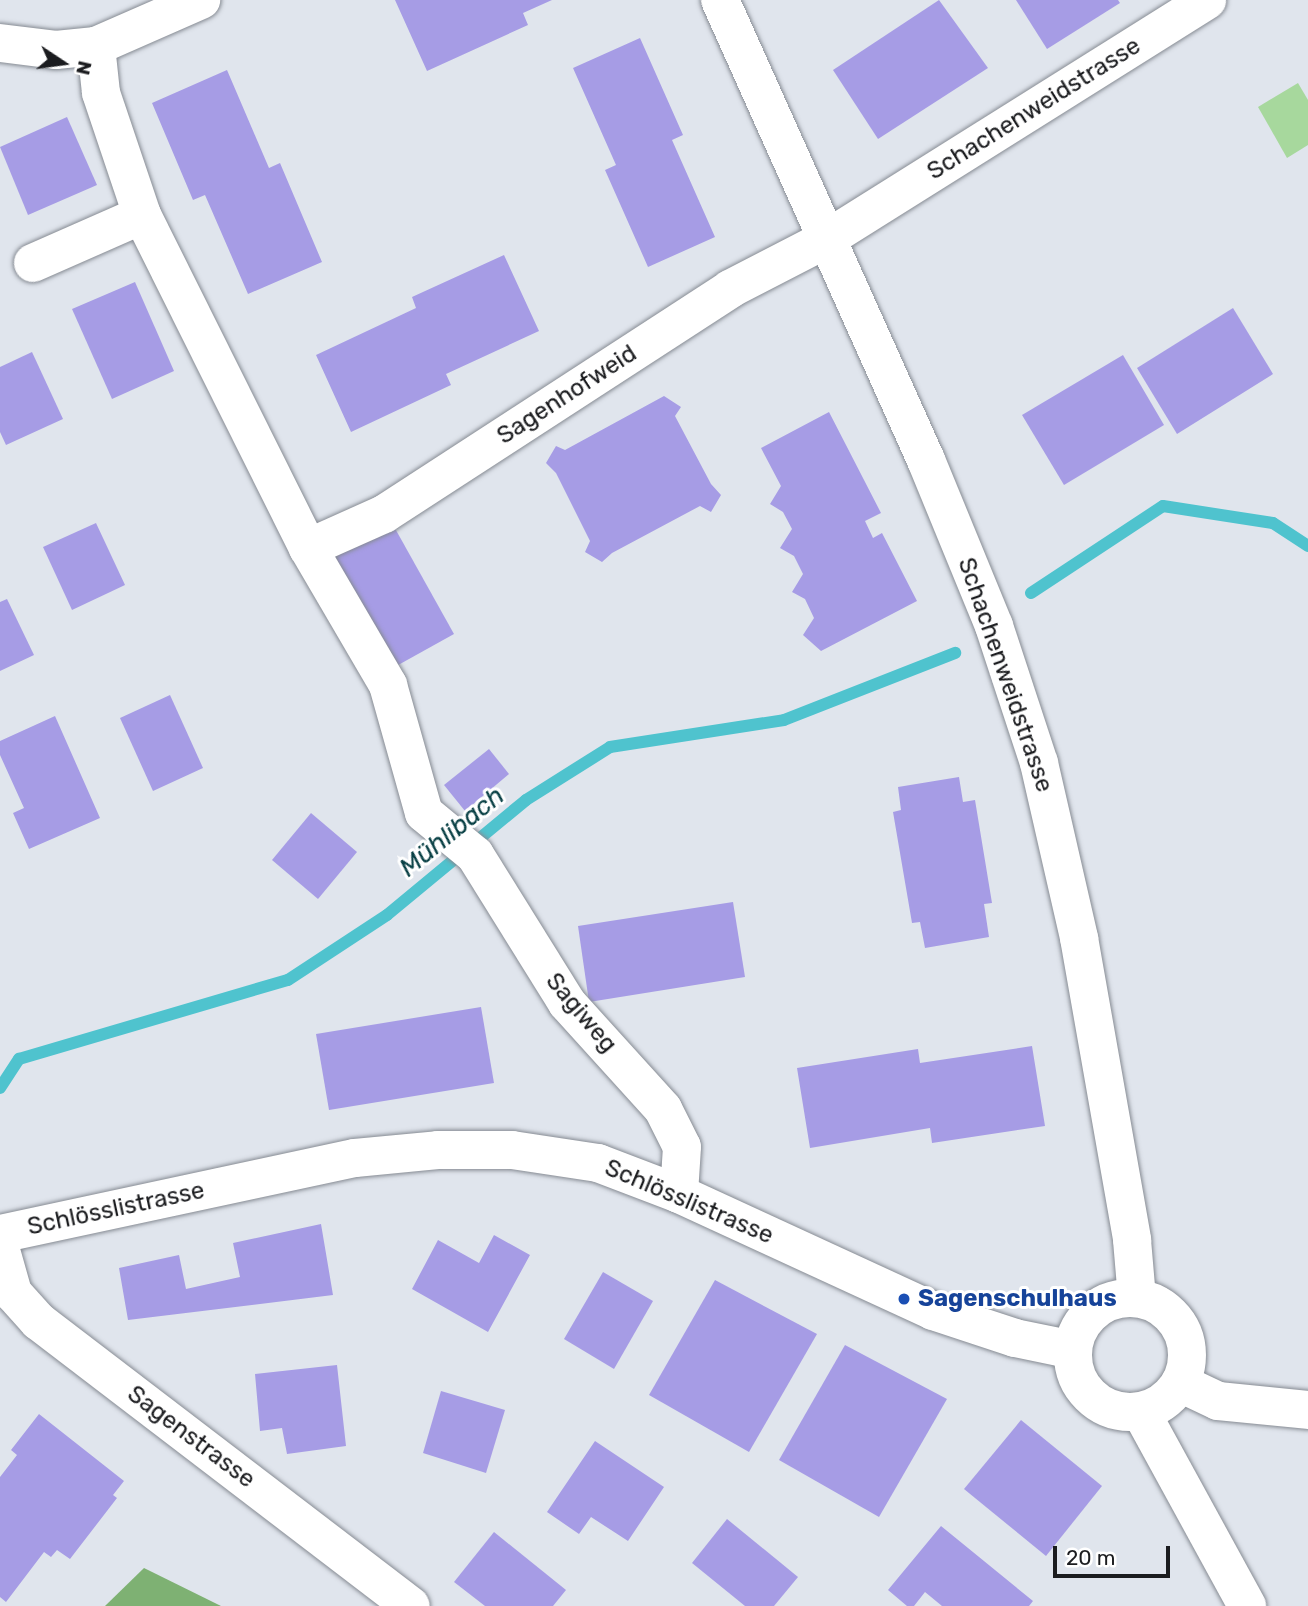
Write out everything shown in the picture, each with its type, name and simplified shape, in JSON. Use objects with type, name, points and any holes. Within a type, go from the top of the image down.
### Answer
[{"type":"street","points":[[0,43],[56,50],[96,46],[201,0]]},
{"type":"street","name":"Schachenweidstrasse","points":[[720,0],[825,240],[937,485],[994,626],[1039,763],[1079,938],[1132,1240],[1137,1298]]},
{"type":"street","name":"Schachenweidstrasse","points":[[825,240],[1207,0]]},
{"type":"street","points":[[96,46],[101,93],[142,215],[308,548]]},
{"type":"street","points":[[33,263],[142,215]]},
{"type":"street","name":"Sagenhofweid","points":[[308,548],[384,514],[730,289],[825,240]]},
{"type":"street","name":"Sagiweg","points":[[308,548],[388,685],[424,813],[475,855],[567,1003],[663,1109],[682,1147],[679,1194]]},
{"type":"street","name":"Schlösslistrasse","points":[[0,1234],[355,1158],[439,1150],[512,1150],[598,1163],[679,1194],[933,1311],[1015,1338],[1073,1350]]},
{"type":"street","name":"Sagenstrasse","points":[[0,1247],[13,1293],[38,1321],[411,1606]]},
{"type":"street","points":[[1137,1298],[1158,1306],[1175,1320],[1185,1339],[1187,1362],[1180,1383],[1170,1396],[1141,1412],[1120,1412],[1100,1404],[1084,1390],[1075,1371],[1073,1350],[1077,1333],[1094,1311],[1119,1299],[1137,1298]]},
{"type":"street","points":[[1180,1383],[1218,1401],[1308,1410]]},
{"type":"street","points":[[1141,1412],[1247,1606]]},
{"type":"green space","points":[[1298,83],[1308,100],[1308,145],[1287,158],[1258,107]]},
{"type":"green space","points":[[144,1568],[221,1606],[105,1606]]},
{"type":"building","points":[[395,0],[552,0],[523,13],[528,25],[427,71]]},
{"type":"building","points":[[939,0],[988,68],[878,139],[833,70]]},
{"type":"building","points":[[1016,0],[1118,0],[1120,3],[1047,49]]},
{"type":"building","points":[[640,38],[683,135],[672,140],[715,237],[648,267],[605,170],[616,165],[573,68]]},
{"type":"building","points":[[227,70],[269,168],[280,163],[322,262],[248,294],[205,195],[193,200],[152,103]]},
{"type":"building","points":[[67,117],[97,185],[28,215],[0,147]]},
{"type":"building","points":[[504,255],[539,331],[446,374],[451,385],[351,432],[316,355],[416,308],[412,297]]},
{"type":"building","points":[[135,282],[174,371],[112,399],[72,309]]},
{"type":"building","points":[[1233,308],[1273,374],[1177,434],[1137,368]]},
{"type":"building","points":[[32,352],[63,419],[6,445],[0,432],[0,367]]},
{"type":"building","points":[[1123,355],[1164,425],[1064,485],[1022,415]]},
{"type":"building","points":[[664,396],[681,407],[675,416],[711,484],[721,495],[711,512],[700,506],[612,553],[602,562],[585,552],[590,541],[556,473],[546,463],[556,446],[565,450]]},
{"type":"building","points":[[829,412],[881,513],[865,521],[873,538],[882,533],[917,601],[821,651],[803,635],[814,618],[805,599],[792,592],[803,574],[794,556],[780,548],[792,529],[783,512],[770,504],[781,486],[761,448]]},
{"type":"building","points":[[96,523],[125,585],[72,610],[43,547]]},
{"type":"building","points":[[392,523],[454,634],[391,669],[330,558]]},
{"type":"building","points":[[7,599],[34,655],[0,671],[0,602]]},
{"type":"building","points":[[170,695],[203,768],[153,791],[120,718]]},
{"type":"building","points":[[55,716],[100,818],[29,849],[13,813],[24,808],[0,755],[0,741]]},
{"type":"building","points":[[489,749],[509,774],[465,811],[444,785]]},
{"type":"building","points":[[959,777],[963,802],[975,800],[992,903],[984,904],[989,937],[925,948],[920,922],[912,923],[893,812],[901,810],[898,787]]},
{"type":"building","points":[[311,813],[357,852],[318,899],[272,860]]},
{"type":"building","points":[[733,902],[745,977],[589,1002],[578,926]]},
{"type":"building","points":[[481,1007],[494,1083],[329,1110],[316,1034]]},
{"type":"building","points":[[1032,1046],[1045,1126],[932,1143],[930,1128],[810,1148],[797,1068],[918,1049],[920,1063]]},
{"type":"building","points":[[321,1224],[333,1295],[128,1320],[119,1268],[179,1255],[186,1289],[240,1277],[233,1243]]},
{"type":"building","points":[[494,1235],[530,1255],[488,1332],[412,1289],[438,1240],[479,1263]]},
{"type":"building","points":[[603,1272],[653,1301],[614,1369],[564,1339]]},
{"type":"building","points":[[715,1280],[817,1334],[749,1452],[649,1395]]},
{"type":"building","points":[[845,1345],[947,1399],[879,1517],[779,1460]]},
{"type":"building","points":[[337,1365],[346,1446],[287,1454],[282,1428],[260,1431],[255,1374]]},
{"type":"building","points":[[441,1391],[505,1410],[486,1473],[423,1453]]},
{"type":"building","points":[[39,1414],[124,1481],[113,1495],[117,1498],[70,1559],[57,1550],[51,1557],[44,1552],[6,1602],[0,1597],[0,1477],[17,1455],[11,1450]]},
{"type":"building","points":[[1021,1420],[1102,1486],[1046,1556],[964,1489]]},
{"type":"building","points":[[595,1441],[664,1487],[628,1541],[591,1517],[579,1534],[547,1512]]},
{"type":"building","points":[[727,1519],[798,1577],[774,1606],[745,1606],[692,1563]]},
{"type":"building","points":[[941,1526],[1033,1601],[1029,1606],[942,1606],[925,1592],[914,1606],[907,1606],[888,1590]]},
{"type":"building","points":[[494,1532],[566,1590],[553,1606],[485,1606],[454,1582]]},
{"type":"waterway","name":"Mühlibach","points":[[1031,593],[1163,506],[1273,523],[1308,546]]},
{"type":"waterway","name":"Mühlibach","points":[[0,1088],[19,1059],[288,980],[387,915],[526,800],[610,747],[784,720],[955,653]]},
{"type":"place","name":"Sagenschulhaus","points":[[904,1299]]}]
